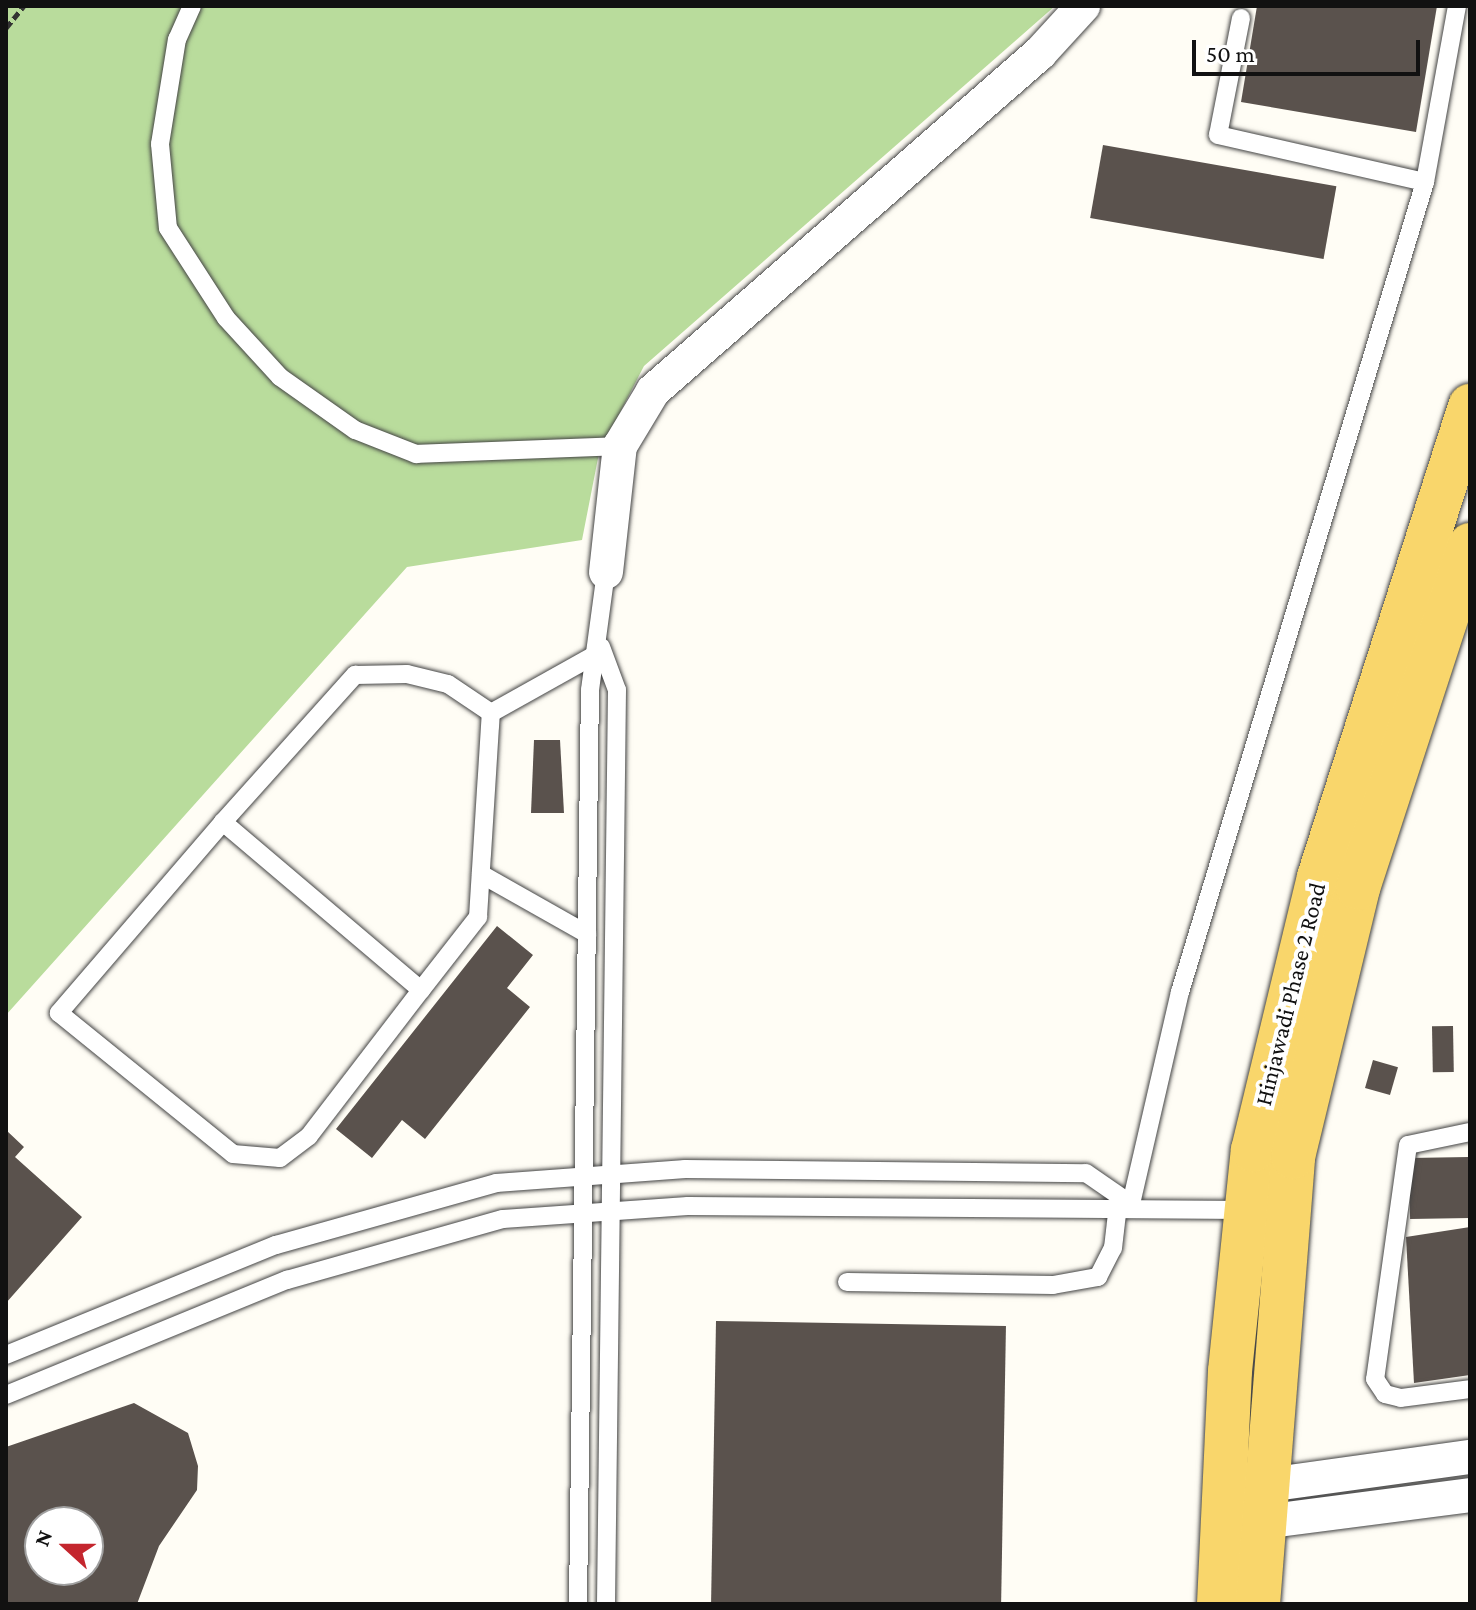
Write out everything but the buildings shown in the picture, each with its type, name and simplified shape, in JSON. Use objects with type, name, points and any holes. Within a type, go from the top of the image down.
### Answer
[{"type":"main road","name":"Hinjawadi Phase 2 Road","points":[[1258,1604],[1241,1507],[1245,1210],[1319,877],[1470,406]]},
{"type":"main road","name":"Hinjawadi Phase 2 Road","points":[[1219,1604],[1241,1507],[1281,1244],[1316,1052],[1358,888],[1470,545]]},
{"type":"street","points":[[606,572],[620,446],[653,391],[685,359],[1040,53],[1083,6]]},
{"type":"street","points":[[1241,1507],[1470,1457]]},
{"type":"street","points":[[1241,1507],[1470,1495]]},
{"type":"lane","points":[[192,6],[177,39],[160,144],[168,228],[226,318],[280,377],[355,430],[416,454],[620,446]]},
{"type":"lane","points":[[847,1282],[1053,1285],[1098,1277],[1113,1248],[1180,992],[1425,182],[1457,6]]},
{"type":"lane","points":[[1241,18],[1218,135],[1425,182]]},
{"type":"lane","points":[[578,1604],[590,690],[601,650],[606,572]]},
{"type":"lane","points":[[491,713],[601,650]]},
{"type":"lane","points":[[601,650],[617,690],[606,1604]]},
{"type":"lane","points":[[407,674],[448,684],[491,713],[478,917],[309,1136],[280,1158],[233,1154],[59,1013],[223,822],[355,675],[407,674]]},
{"type":"lane","points":[[223,822],[421,990]]},
{"type":"lane","points":[[481,874],[587,934]]},
{"type":"lane","points":[[1470,1132],[1415,1139],[1404,1155],[1375,1379],[1385,1394],[1401,1398],[1470,1389]]},
{"type":"lane","points":[[6,1355],[276,1245],[496,1183],[611,1175],[1086,1173],[1125,1205]]},
{"type":"lane","points":[[6,1395],[287,1280],[503,1219],[610,1211],[1125,1205],[1245,1210]]},
{"type":"path","points":[[6,28],[24,6]]},
{"type":"green space","points":[[6,6],[1055,6],[644,366],[599,453],[582,540],[407,567],[6,1015]]}]
